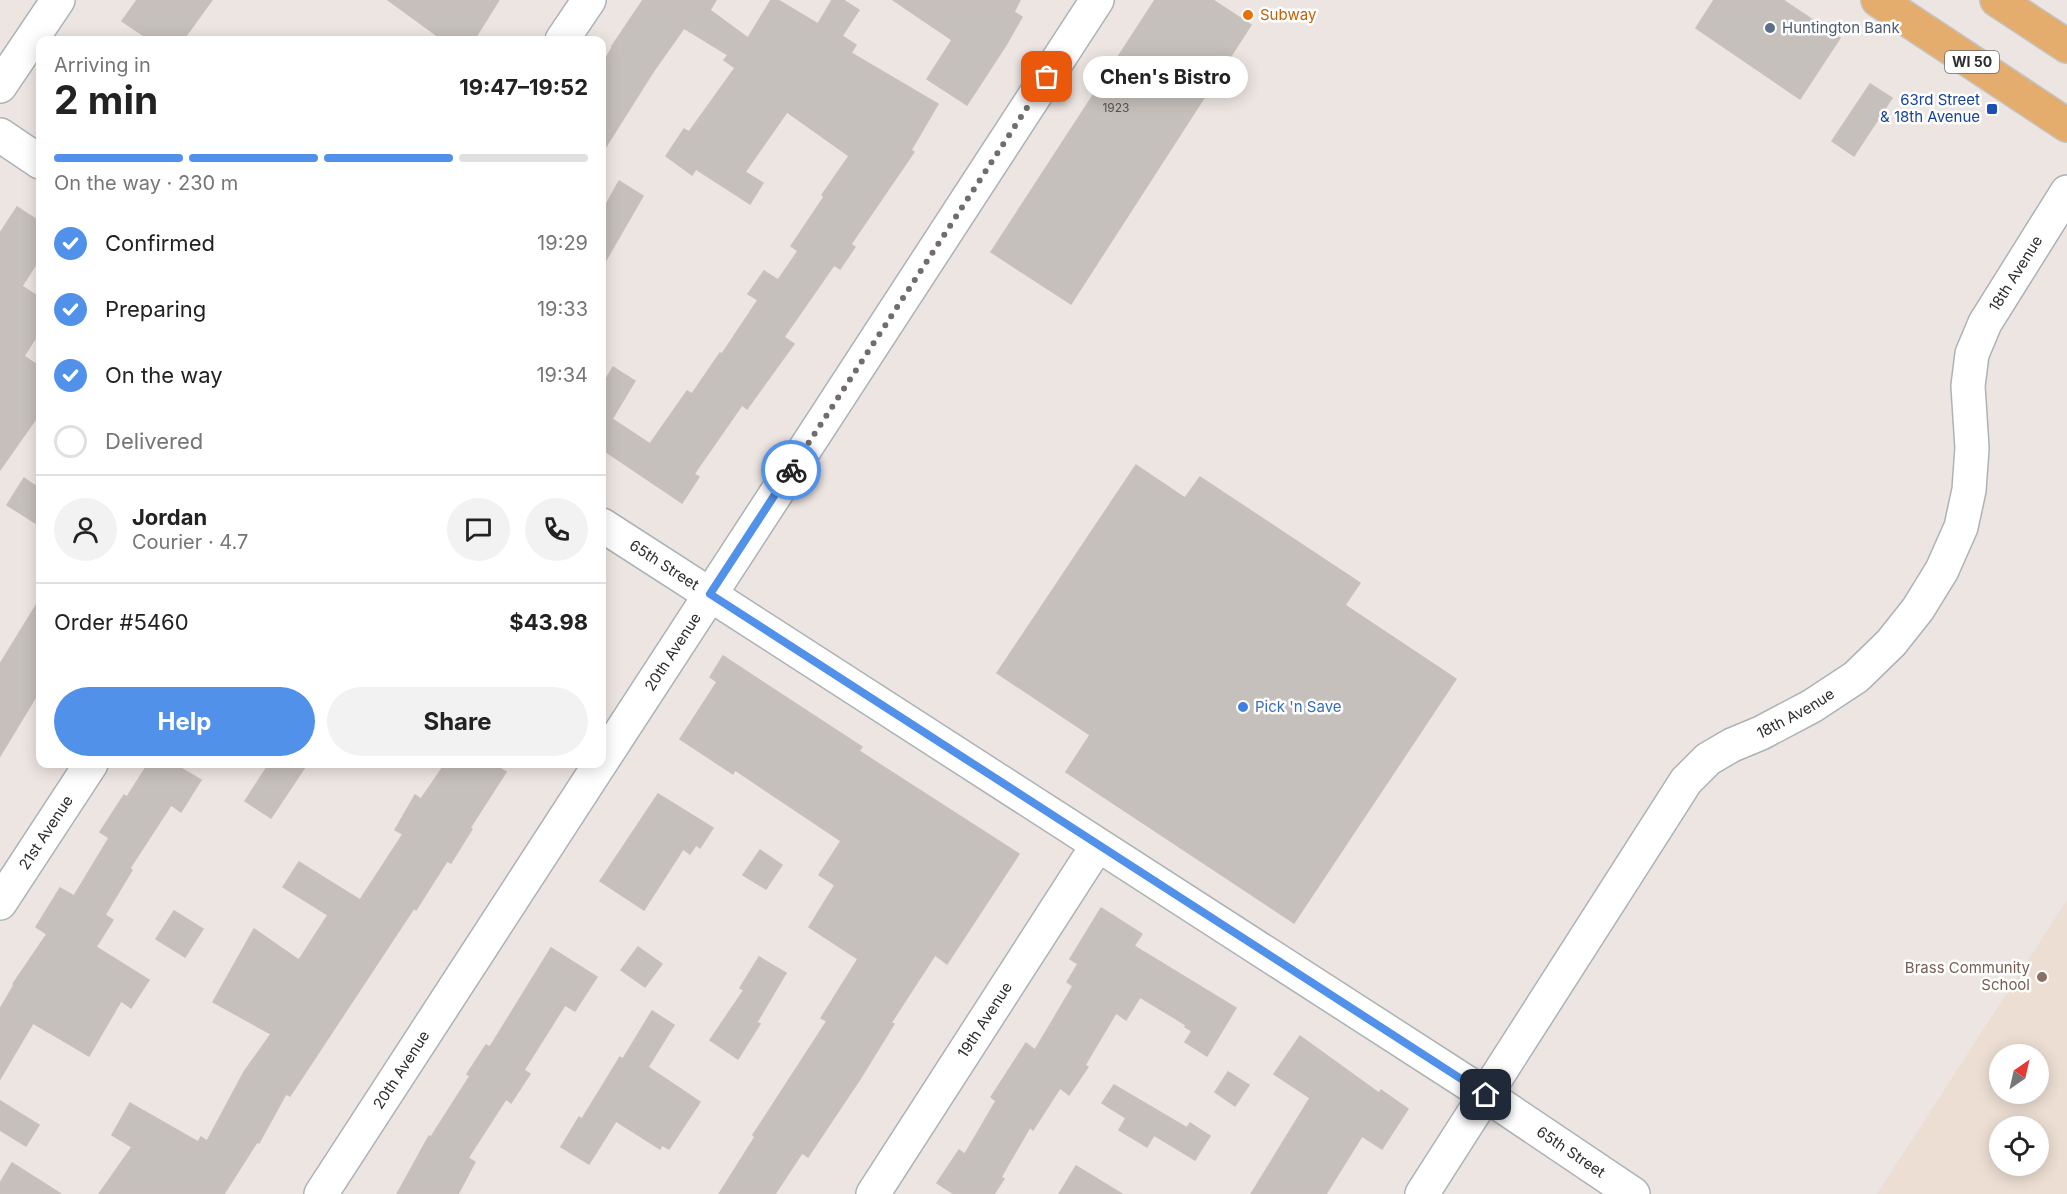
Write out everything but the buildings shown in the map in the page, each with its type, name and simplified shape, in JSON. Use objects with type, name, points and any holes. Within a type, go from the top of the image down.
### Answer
[{"type":"main road","name":"WI 50","points":[[1878,0],[2067,125]]},
{"type":"main road","points":[[1997,0],[2067,46]]},
{"type":"street","points":[[0,86],[58,0]]},
{"type":"street","points":[[565,36],[589,0]]},
{"type":"street","name":"20th Avenue","points":[[606,754],[1097,0]]},
{"type":"street","points":[[0,135],[36,159]]},
{"type":"street","name":"18th Avenue","points":[[1422,1194],[1686,781],[1708,759],[1731,745],[1761,733],[1812,706],[1856,677],[1891,643],[1918,609],[1942,570],[1961,527],[1969,490],[1972,448],[1968,386],[1972,354],[1984,323],[2067,192]]},
{"type":"street","name":"65th Street","points":[[606,528],[1486,1095],[1633,1194]]},
{"type":"street","name":"21st Avenue","points":[[0,903],[88,768]]},
{"type":"street","name":"20th Avenue","points":[[321,1194],[597,768]]},
{"type":"street","name":"19th Avenue","points":[[873,1194],[1097,846]]},
{"type":"shaded area","name":"Brass Community School","points":[[2067,900],[2067,1194],[1877,1194]]},
{"type":"way so far","points":[[791,470],[1047,77]]},
{"type":"place","name":"Subway","points":[[1248,15]]},
{"type":"place","name":"Huntington Bank","points":[[1770,28]]},
{"type":"place","name":"Chen's Bistro","points":[[1047,77]]},
{"type":"place","name":"63rd Street & 18th Avenue","points":[[1992,109]]},
{"type":"place","name":"Pick 'n Save","points":[[1243,707]]},
{"type":"place","name":"Brass Community School","points":[[2042,977]]},
{"type":"route","points":[[791,470],[710,594],[1486,1095]]}]
